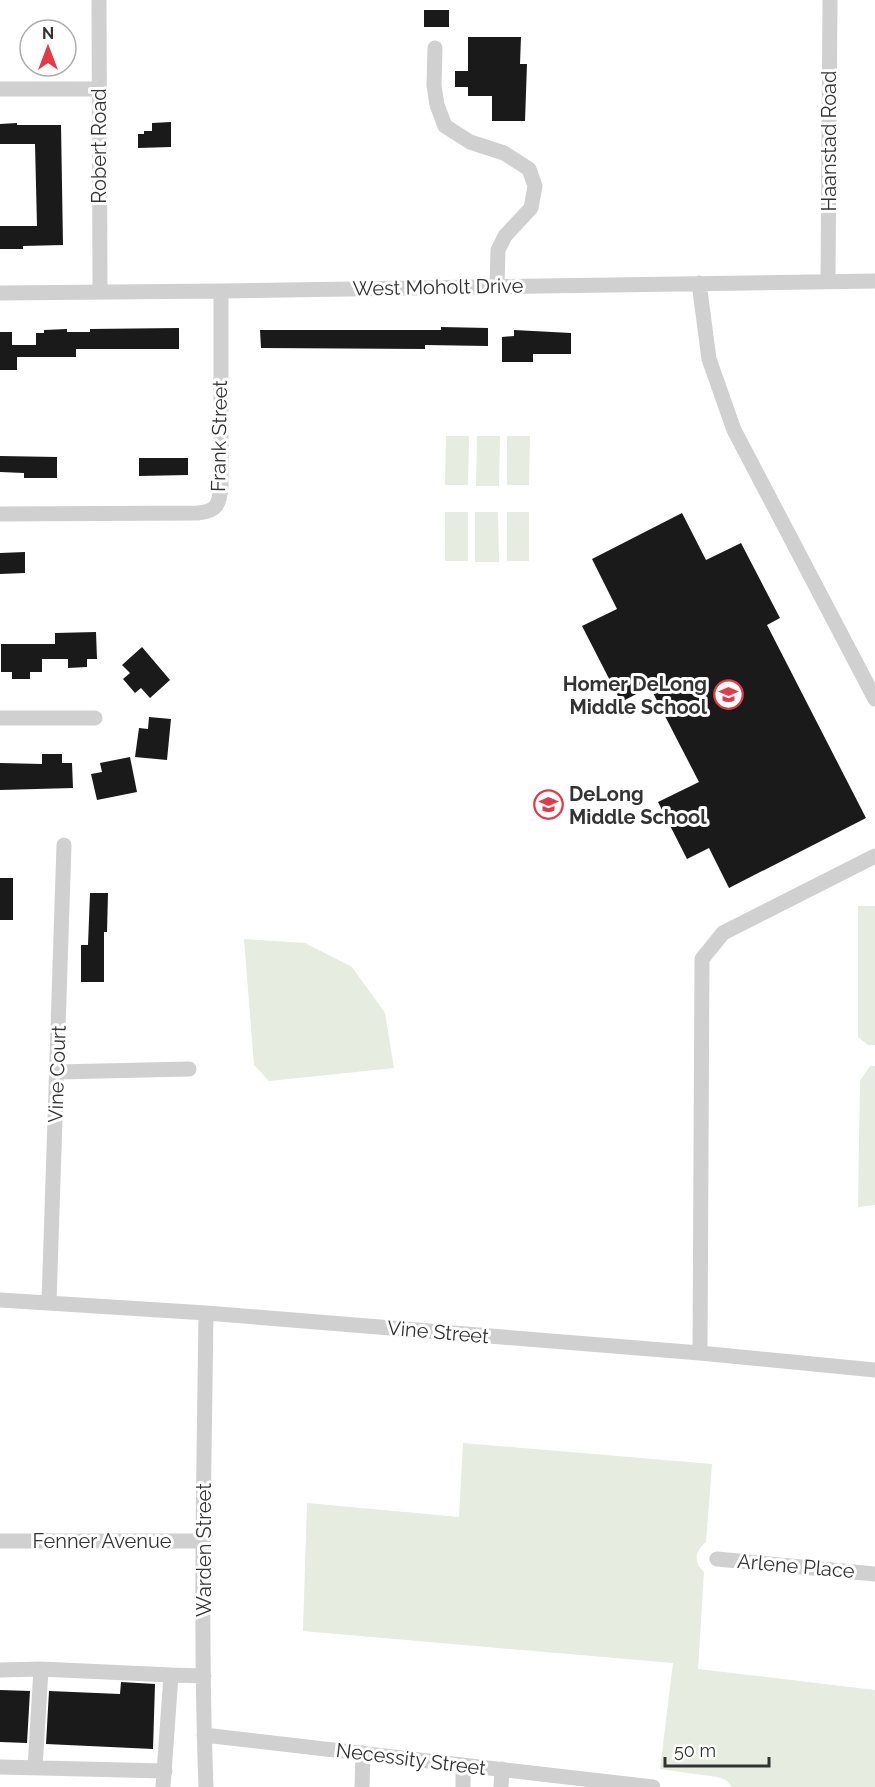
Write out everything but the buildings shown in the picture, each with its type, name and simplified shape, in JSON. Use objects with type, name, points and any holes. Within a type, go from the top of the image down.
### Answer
[{"type":"street","name":"Robert Road","points":[[99,0],[100,292]]},
{"type":"street","name":"Haanstad Road","points":[[828,281],[830,0]]},
{"type":"street","points":[[435,48],[434,85],[437,105],[445,126],[470,142],[504,153],[529,169],[535,186],[531,208],[505,236],[498,250],[497,286]]},
{"type":"street","points":[[0,89],[99,89]]},
{"type":"street","name":"West Moholt Drive","points":[[0,293],[875,281]]},
{"type":"street","points":[[699,283],[709,359],[734,430],[875,699]]},
{"type":"street","name":"Frank Street","points":[[0,514],[198,513],[209,512],[216,507],[220,499],[221,486],[221,291]]},
{"type":"street","points":[[0,718],[95,718]]},
{"type":"street","name":"Vine Court","points":[[49,1302],[64,845]]},
{"type":"street","points":[[700,1353],[702,959],[723,933],[875,856]]},
{"type":"street","points":[[57,1072],[189,1069]]},
{"type":"street","name":"Vine Street","points":[[0,1300],[206,1313],[700,1353],[875,1370]]},
{"type":"street","name":"Warden Street","points":[[206,1313],[203,1541],[204,1735],[207,1787]]},
{"type":"street","name":"Fenner Avenue","points":[[0,1541],[203,1541]]},
{"type":"street","name":"Arlene Place","points":[[717,1559],[875,1574]]},
{"type":"street","points":[[0,1670],[204,1676]]},
{"type":"street","points":[[36,1768],[41,1670]]},
{"type":"street","points":[[164,1787],[171,1675]]},
{"type":"street","name":"Necessity Street","points":[[204,1735],[502,1769],[592,1783],[653,1787]]},
{"type":"street","points":[[362,1787],[363,1753]]},
{"type":"street","points":[[463,1765],[463,1787]]},
{"type":"street","points":[[0,1767],[165,1771]]},
{"type":"street","points":[[501,1787],[502,1769]]},
{"type":"shaded area","points":[[446,436],[469,436],[468,485],[445,485]]},
{"type":"shaded area","points":[[477,436],[500,436],[499,486],[476,486]]},
{"type":"shaded area","points":[[507,436],[530,436],[529,485],[507,485]]},
{"type":"shaded area","points":[[445,512],[468,512],[468,561],[445,561]]},
{"type":"shaded area","points":[[475,512],[498,512],[499,562],[475,562]]},
{"type":"shaded area","points":[[507,512],[529,512],[529,561],[507,561]]},
{"type":"shaded area","points":[[858,906],[875,906],[875,1045],[868,1045],[858,1037]]},
{"type":"shaded area","points":[[244,939],[305,943],[352,967],[385,1013],[394,1068],[269,1081],[254,1065]]},
{"type":"shaded area","points":[[870,1066],[875,1066],[875,1205],[858,1207],[860,1081]]},
{"type":"shaded area","points":[[463,1443],[712,1464],[706,1542],[697,1557],[698,1564],[704,1572],[698,1669],[875,1690],[875,1787],[732,1787],[726,1780],[717,1777],[660,1769],[673,1663],[303,1631],[307,1503],[459,1517]]},
{"type":"place","name":"Homer DeLong Middle School","points":[[728,695]]},
{"type":"place","name":"DeLong Middle School","points":[[548,805]]}]
